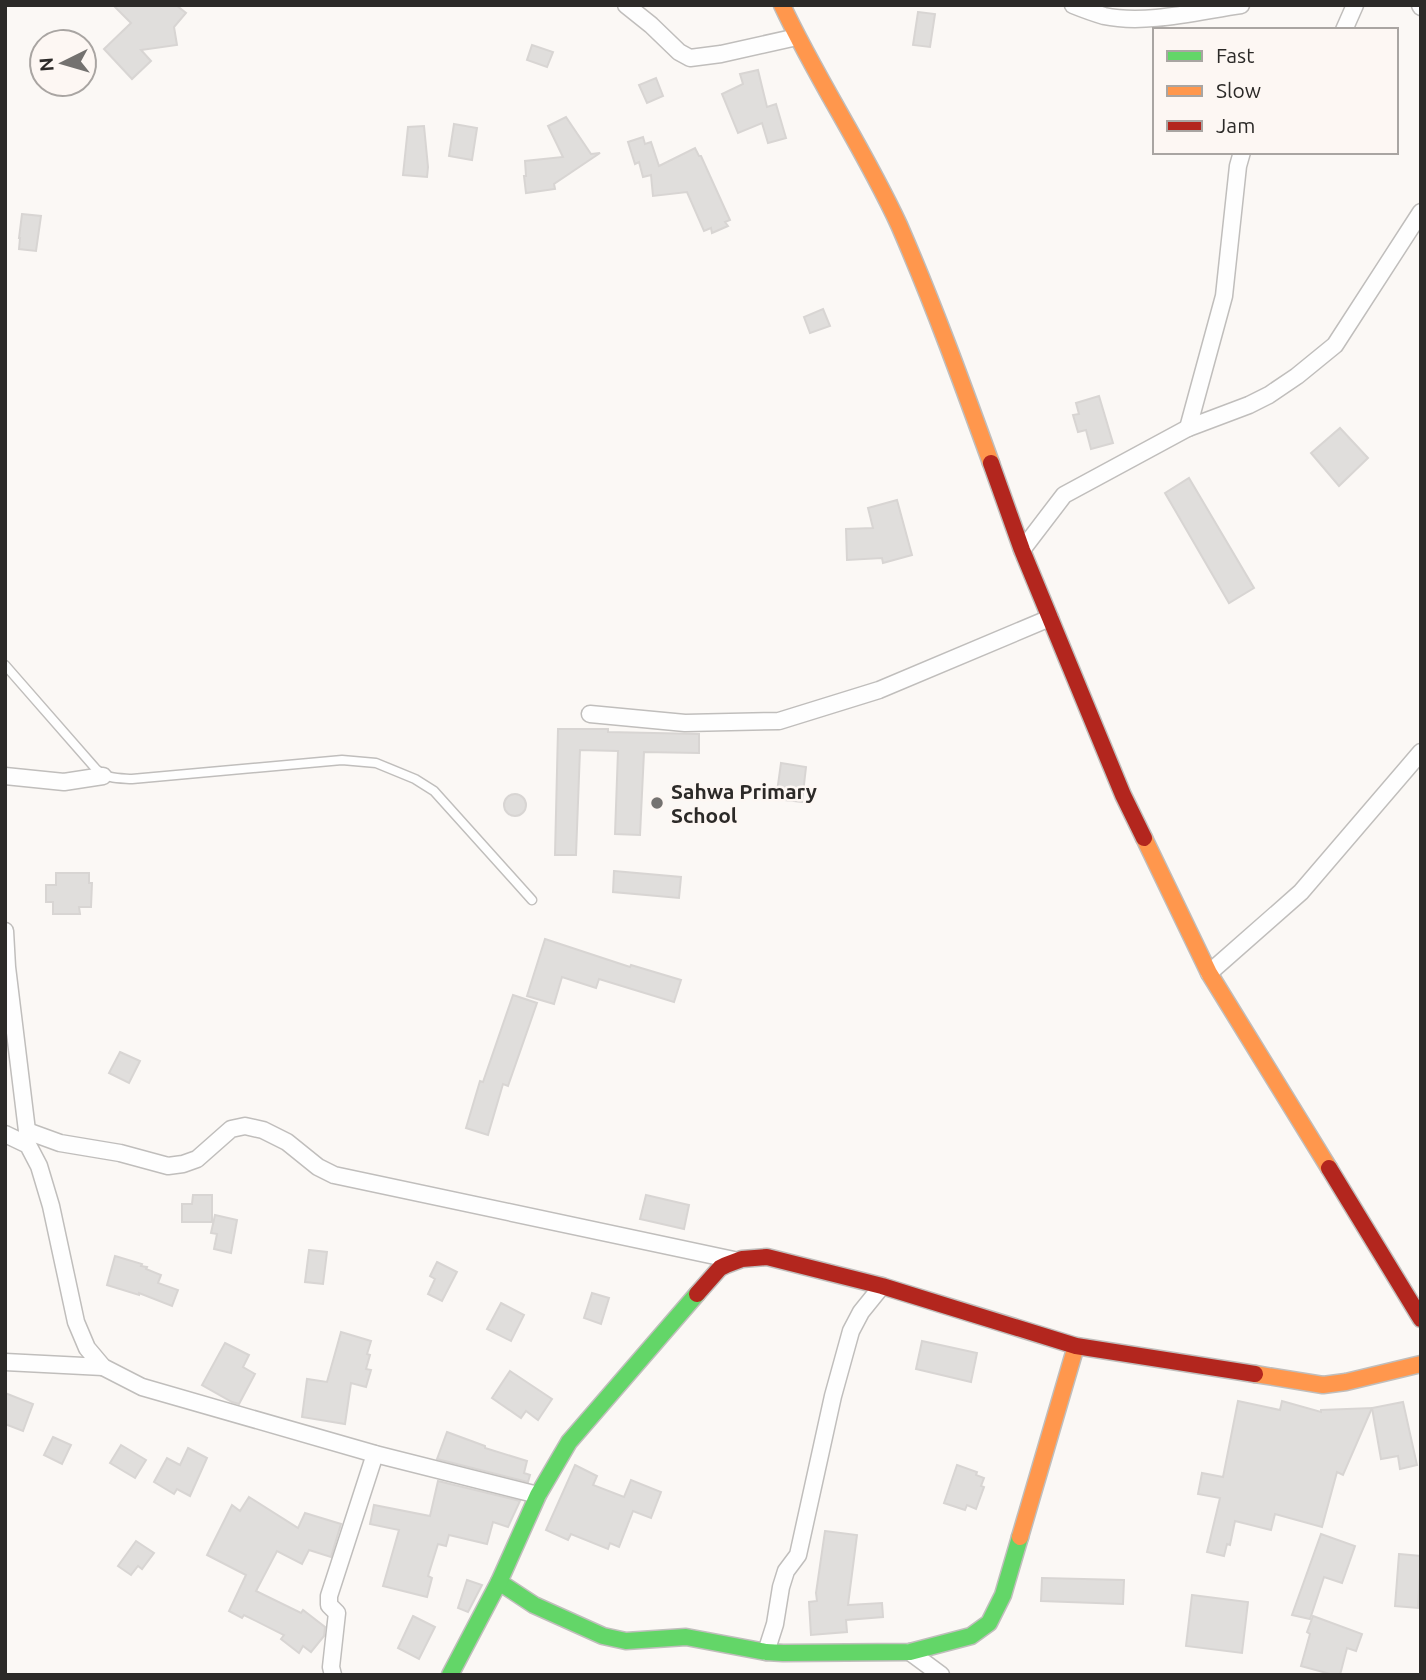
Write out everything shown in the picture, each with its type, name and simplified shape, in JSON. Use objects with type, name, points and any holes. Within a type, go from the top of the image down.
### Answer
[{"type":"street","points":[[626,5],[679,52],[690,58],[797,37]]},
{"type":"street","points":[[782,5],[898,225],[951,352],[1022,550],[1123,795],[1209,973],[1421,1320]]},
{"type":"street","points":[[1073,5],[1105,16],[1124,18],[1155,18],[1241,5]]},
{"type":"street","points":[[1345,28],[1355,5]]},
{"type":"street","points":[[1188,428],[1224,296],[1241,154]]},
{"type":"street","points":[[1022,550],[1064,495],[1188,428],[1269,395],[1335,345],[1421,212]]},
{"type":"street","points":[[590,714],[685,723],[779,721],[879,690],[1050,618]]},
{"type":"street","points":[[1209,973],[1301,892],[1421,752]]},
{"type":"street","points":[[5,776],[64,782],[103,776]]},
{"type":"street","points":[[5,931],[6,966],[28,1138],[51,1206],[76,1322],[87,1348],[103,1367],[142,1387],[375,1454],[538,1495]]},
{"type":"street","points":[[5,1134],[120,1153],[168,1166],[197,1159],[231,1129],[245,1126],[263,1130],[287,1142],[318,1167],[334,1175],[734,1260]]},
{"type":"street","points":[[450,1675],[499,1582],[538,1495],[569,1442],[720,1268],[734,1260],[767,1257],[882,1286],[1076,1346],[1323,1385],[1421,1364]]},
{"type":"street","points":[[766,1652],[786,1571],[798,1555],[833,1395],[851,1331],[861,1312],[882,1286]]},
{"type":"street","points":[[499,1582],[534,1605],[603,1636],[626,1641],[686,1637],[766,1652],[910,1652],[971,1636],[989,1623],[1003,1595],[1076,1346]]},
{"type":"street","points":[[5,1362],[103,1367]]},
{"type":"street","points":[[332,1675],[337,1613],[330,1605],[329,1596],[375,1454]]},
{"type":"street","points":[[910,1652],[941,1675]]},
{"type":"lane","points":[[5,665],[103,776],[132,779],[342,760],[376,763],[415,779],[434,791],[532,900]]},
{"type":"building","points":[[113,5],[176,5],[186,13],[174,27],[177,45],[141,50],[151,61],[132,79],[104,49],[131,23]]},
{"type":"building","points":[[918,12],[935,14],[930,47],[913,45]]},
{"type":"building","points":[[532,45],[553,52],[547,67],[527,60]]},
{"type":"building","points":[[758,70],[767,107],[776,104],[786,138],[768,143],[762,123],[738,133],[722,94],[743,84],[740,74]]},
{"type":"building","points":[[656,78],[663,96],[647,103],[639,85]]},
{"type":"building","points":[[566,117],[591,154],[600,153],[554,184],[555,189],[526,193],[525,161],[563,157],[548,126]]},
{"type":"building","points":[[454,124],[477,128],[472,160],[449,156]]},
{"type":"building","points":[[424,126],[427,177],[403,175],[408,127]]},
{"type":"building","points":[[643,137],[645,144],[651,142],[659,166],[695,148],[730,220],[725,222],[728,226],[712,233],[711,228],[704,231],[687,192],[653,196],[651,175],[643,177],[639,162],[635,164],[628,142]]},
{"type":"building","points":[[22,214],[41,216],[36,251],[19,249]]},
{"type":"building","points":[[823,309],[830,326],[810,333],[804,317]]},
{"type":"building","points":[[1099,396],[1113,443],[1091,449],[1086,430],[1078,432],[1073,415],[1079,414],[1076,403]]},
{"type":"building","points":[[1340,428],[1368,458],[1339,486],[1311,453]]},
{"type":"building","points":[[1189,478],[1254,588],[1229,603],[1165,493]]},
{"type":"building","points":[[897,500],[912,555],[883,563],[882,558],[847,560],[846,529],[873,528],[868,508]]},
{"type":"building","points":[[558,729],[699,734],[699,753],[644,752],[640,835],[615,834],[618,751],[580,750],[576,855],[555,855]]},
{"type":"building","points":[[781,763],[806,767],[802,802],[776,799]]},
{"type":"building","points":[[515,794],[523,797],[526,805],[523,813],[515,816],[507,813],[504,805],[507,797]]},
{"type":"building","points":[[614,871],[681,877],[679,898],[613,892]]},
{"type":"building","points":[[56,873],[89,873],[89,883],[92,883],[91,907],[79,907],[80,914],[53,914],[53,902],[46,902],[46,885],[56,885]]},
{"type":"building","points":[[545,939],[630,967],[631,965],[681,980],[674,1002],[599,979],[596,988],[562,977],[554,1004],[527,996]]},
{"type":"building","points":[[513,995],[537,1003],[508,1086],[503,1084],[488,1135],[466,1128],[480,1081],[483,1082]]},
{"type":"building","points":[[120,1052],[140,1061],[129,1083],[109,1073]]},
{"type":"building","points":[[193,1195],[212,1195],[212,1222],[182,1222],[182,1204],[192,1204]]},
{"type":"building","points":[[646,1195],[689,1205],[684,1229],[640,1219]]},
{"type":"building","points":[[215,1215],[237,1220],[231,1253],[214,1249],[217,1234],[211,1233]]},
{"type":"building","points":[[309,1250],[327,1252],[323,1284],[305,1282]]},
{"type":"building","points":[[115,1256],[142,1264],[146,1269],[161,1275],[158,1283],[178,1290],[172,1306],[139,1293],[107,1285]]},
{"type":"building","points":[[437,1262],[457,1272],[442,1301],[428,1294],[435,1279],[430,1276]]},
{"type":"building","points":[[592,1293],[609,1298],[601,1324],[584,1318]]},
{"type":"building","points":[[501,1303],[524,1315],[511,1341],[487,1329]]},
{"type":"building","points":[[341,1332],[371,1341],[366,1369],[371,1370],[366,1387],[351,1383],[345,1424],[302,1417],[307,1379],[327,1382]]},
{"type":"building","points":[[922,1341],[977,1353],[971,1382],[916,1369]]},
{"type":"building","points":[[225,1343],[249,1355],[243,1367],[255,1374],[239,1404],[202,1385]]},
{"type":"building","points":[[510,1371],[552,1399],[538,1420],[526,1411],[521,1418],[492,1398]]},
{"type":"building","points":[[5,1393],[33,1404],[23,1431],[5,1424]]},
{"type":"building","points":[[1238,1401],[1280,1410],[1282,1401],[1321,1412],[1372,1408],[1343,1475],[1337,1472],[1322,1527],[1275,1514],[1271,1530],[1235,1521],[1230,1545],[1227,1544],[1224,1556],[1207,1552],[1220,1498],[1198,1494],[1202,1473],[1223,1477]]},
{"type":"building","points":[[1403,1402],[1417,1465],[1400,1469],[1398,1456],[1381,1459],[1372,1408]]},
{"type":"building","points":[[447,1432],[527,1461],[524,1473],[530,1475],[528,1482],[437,1459]]},
{"type":"building","points":[[53,1437],[71,1445],[62,1464],[44,1455]]},
{"type":"building","points":[[121,1445],[146,1460],[135,1478],[110,1463]]},
{"type":"building","points":[[188,1448],[207,1458],[190,1496],[177,1489],[174,1494],[154,1482],[167,1458],[180,1465]]},
{"type":"building","points":[[575,1465],[597,1476],[593,1485],[624,1497],[631,1480],[661,1492],[651,1518],[633,1511],[619,1547],[610,1543],[608,1549],[571,1534],[568,1540],[546,1530]]},
{"type":"building","points":[[957,1465],[977,1472],[976,1475],[984,1478],[981,1486],[984,1487],[976,1509],[967,1505],[965,1510],[944,1503]]},
{"type":"building","points":[[438,1481],[520,1501],[508,1527],[493,1522],[487,1544],[449,1535],[446,1546],[438,1544],[428,1576],[432,1578],[427,1597],[383,1586],[399,1530],[370,1524],[374,1505],[430,1516]]},
{"type":"building","points":[[249,1497],[298,1528],[305,1513],[341,1524],[331,1557],[309,1550],[302,1564],[277,1551],[256,1591],[301,1613],[303,1610],[325,1627],[324,1636],[311,1652],[303,1646],[299,1653],[281,1639],[284,1635],[244,1615],[242,1618],[229,1611],[246,1575],[207,1555],[232,1505],[240,1511]]},
{"type":"building","points":[[825,1531],[857,1535],[848,1605],[882,1603],[883,1617],[846,1620],[847,1632],[811,1635],[809,1602],[817,1601]]},
{"type":"building","points":[[1321,1534],[1355,1546],[1342,1583],[1324,1577],[1310,1619],[1292,1615]]},
{"type":"building","points":[[136,1541],[154,1553],[142,1569],[138,1566],[131,1575],[118,1566]]},
{"type":"building","points":[[1399,1554],[1421,1556],[1418,1608],[1395,1606]]},
{"type":"building","points":[[1042,1578],[1124,1580],[1123,1604],[1041,1601]]},
{"type":"building","points":[[467,1580],[482,1585],[468,1612],[458,1608]]},
{"type":"building","points":[[1192,1595],[1248,1602],[1242,1653],[1186,1646]]},
{"type":"building","points":[[413,1616],[435,1627],[419,1659],[398,1648]]},
{"type":"building","points":[[1313,1616],[1362,1634],[1356,1651],[1347,1648],[1340,1675],[1301,1666],[1310,1634],[1307,1632]]},
{"type":"traffic: fast","points":[[450,1675],[499,1582],[538,1495],[569,1442],[697,1294]]},
{"type":"traffic: fast","points":[[499,1582],[534,1605],[603,1636],[626,1641],[686,1637],[766,1652],[910,1652],[971,1636],[989,1623],[1003,1595],[1020,1537]]},
{"type":"traffic: slow","points":[[782,5],[899,225],[991,463]]},
{"type":"traffic: slow","points":[[1144,838],[1209,973],[1329,1168]]},
{"type":"traffic: slow","points":[[1020,1537],[1076,1346]]},
{"type":"traffic: slow","points":[[1255,1374],[1323,1385],[1421,1364]]},
{"type":"traffic: jam","points":[[991,463],[1022,550],[1123,795],[1144,838]]},
{"type":"traffic: jam","points":[[1329,1168],[1421,1319]]},
{"type":"traffic: jam","points":[[697,1294],[720,1268],[742,1259],[767,1257],[882,1286],[1076,1346],[1255,1374]]},
{"type":"place","name":"Sahwa Primary School","points":[[657,803]]}]
